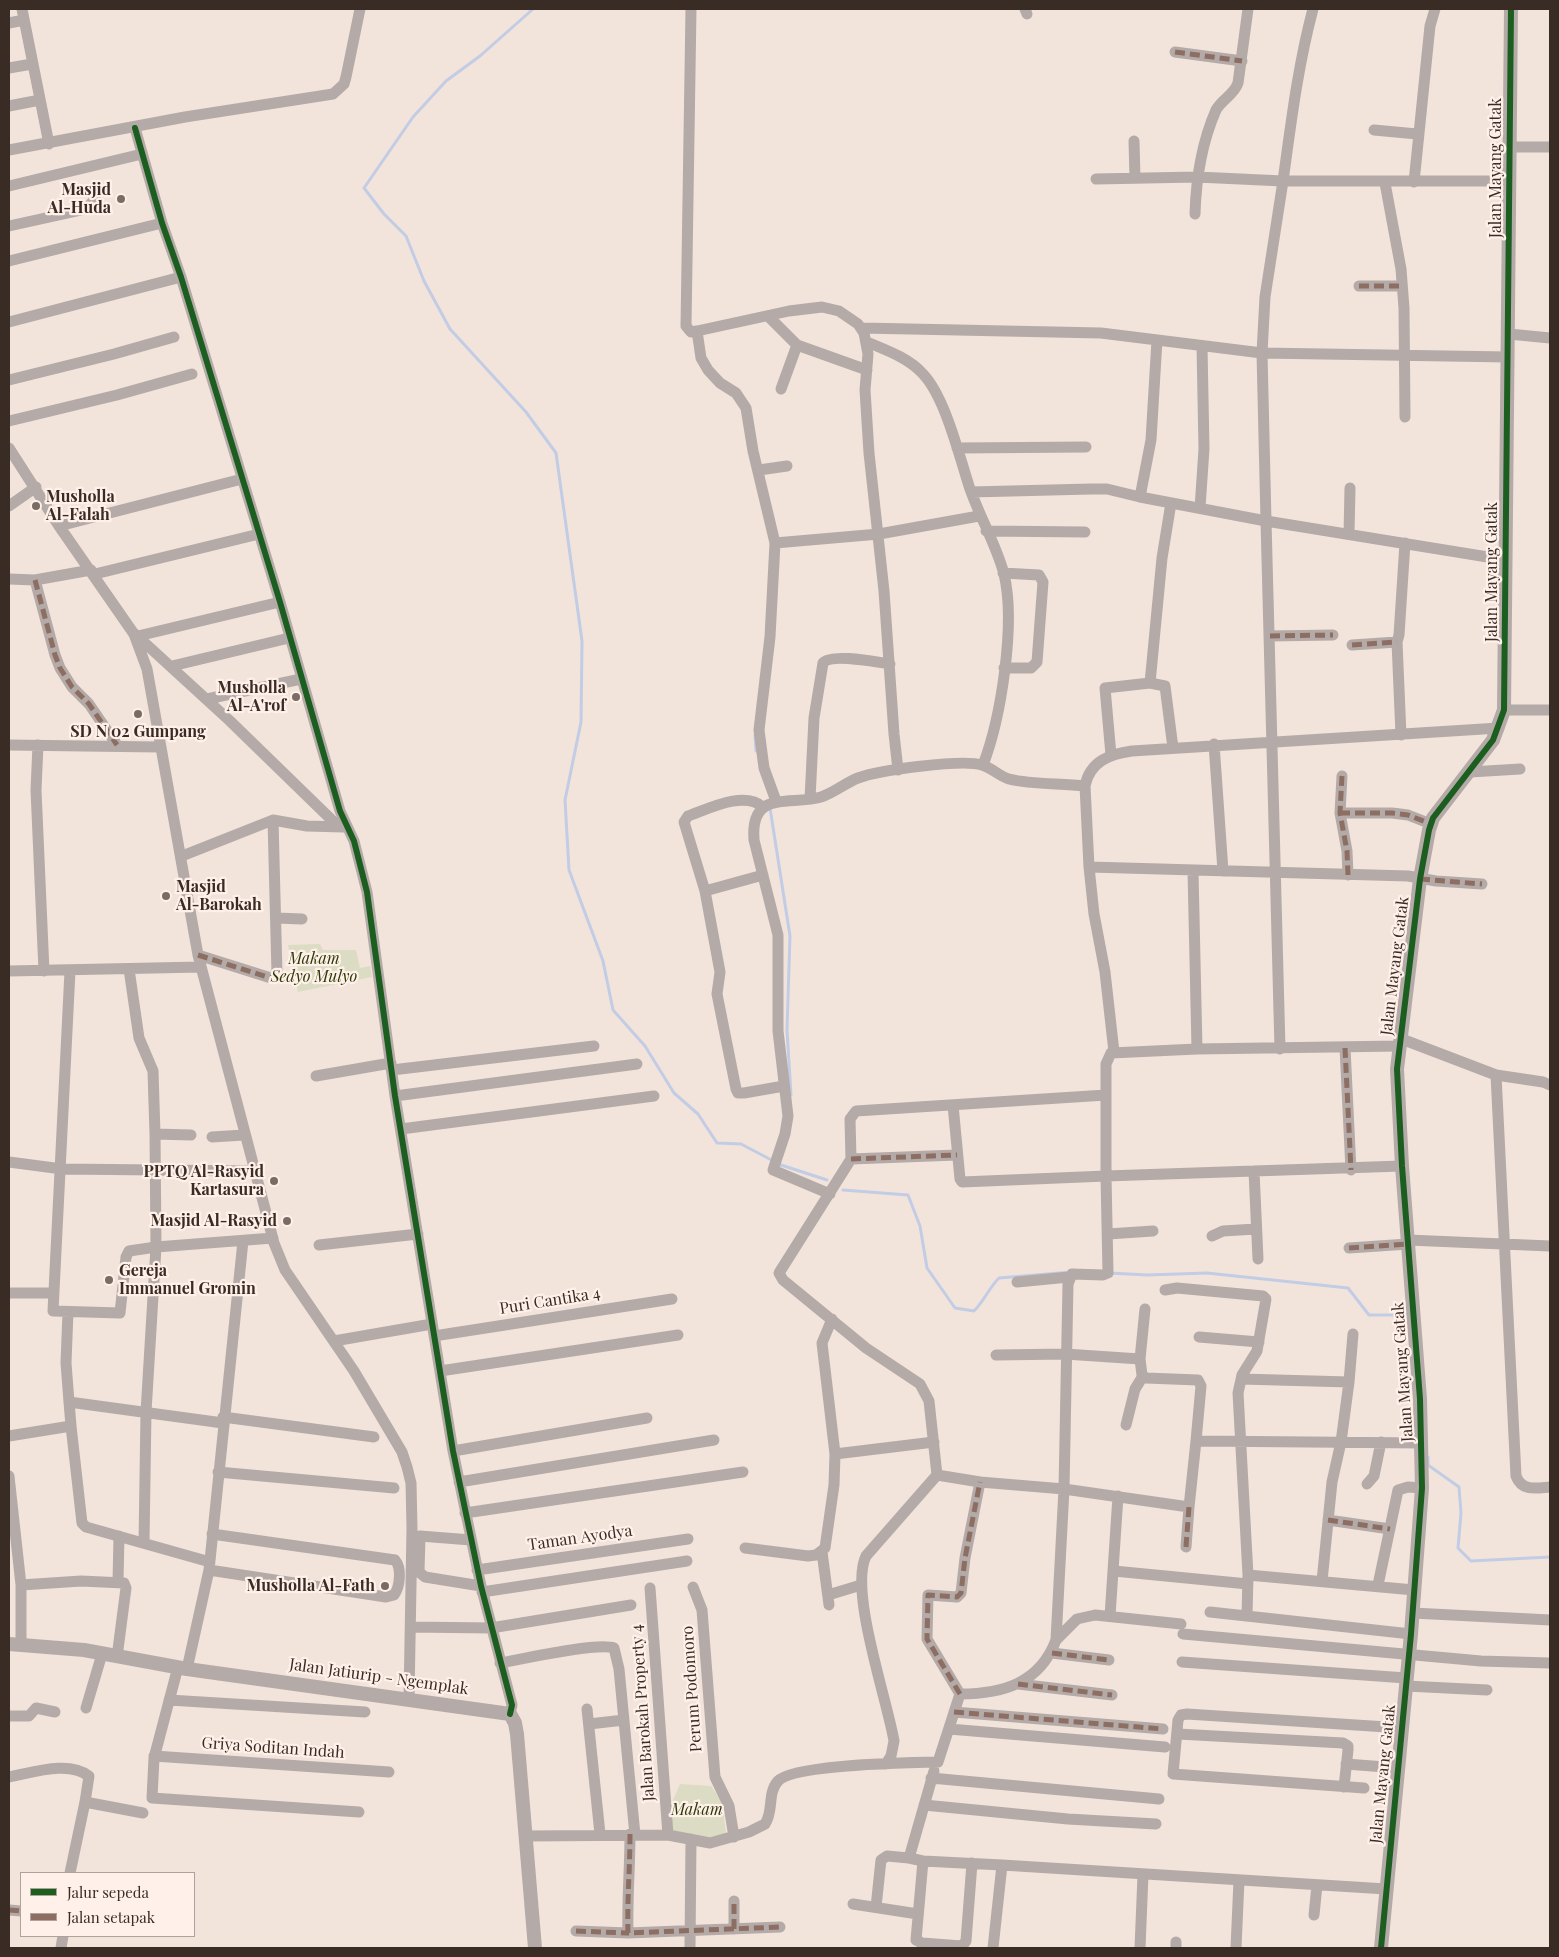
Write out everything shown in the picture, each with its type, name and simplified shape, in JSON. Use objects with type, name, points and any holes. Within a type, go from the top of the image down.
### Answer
[{"type":"street","points":[[9,150],[185,118],[334,94],[344,84],[360,9]]},
{"type":"street","points":[[692,9],[686,326],[694,331],[789,311],[830,308],[840,310],[862,328],[867,342],[865,390],[869,453],[890,664],[898,770]]},
{"type":"street","points":[[1195,214],[1197,177],[1216,110],[1235,92],[1242,60],[1248,9]]},
{"type":"street","points":[[1280,1049],[1277,874],[1262,353],[1265,297],[1294,98],[1312,9]]},
{"type":"street","points":[[1414,182],[1417,134],[1430,26],[1435,9]]},
{"type":"street","name":"Jalan Mayang Gatak","points":[[1380,1948],[1413,1613],[1422,1488],[1422,1443],[1415,1326],[1402,1166],[1397,1075],[1399,1042],[1420,879],[1431,824],[1470,772],[1499,728],[1504,710],[1511,9]]},
{"type":"street","points":[[9,23],[23,14],[49,144]]},
{"type":"street","points":[[1174,52],[1242,60]]},
{"type":"street","points":[[9,68],[32,64]]},
{"type":"street","points":[[9,106],[40,100]]},
{"type":"street","points":[[135,128],[162,223],[280,602],[343,827]]},
{"type":"street","points":[[1374,130],[1417,134]]},
{"type":"street","points":[[1134,141],[1135,178]]},
{"type":"street","points":[[1509,147],[1550,147]]},
{"type":"street","points":[[9,186],[142,154]]},
{"type":"street","points":[[1096,179],[1197,177],[1283,181],[1509,181]]},
{"type":"street","points":[[1385,182],[1402,286],[1405,418]]},
{"type":"street","points":[[9,226],[86,209],[93,204],[96,198]]},
{"type":"street","points":[[9,261],[162,223]]},
{"type":"street","points":[[9,322],[180,277]]},
{"type":"street","points":[[1359,286],[1402,286]]},
{"type":"street","points":[[768,316],[797,345],[867,370]]},
{"type":"street","points":[[862,328],[1106,334],[1262,353],[1508,357]]},
{"type":"street","points":[[694,331],[699,351],[708,370],[744,401],[775,543],[770,638],[759,730],[769,804],[753,832],[778,935],[778,1031],[788,1116],[776,1161],[775,1172],[830,1194]]},
{"type":"street","points":[[1509,334],[1550,338]]},
{"type":"street","points":[[9,380],[174,337]]},
{"type":"street","points":[[1140,497],[1151,440],[1157,340]]},
{"type":"street","points":[[867,342],[902,358],[923,373],[935,392],[957,448],[979,516],[1003,573],[1007,600],[1004,668],[992,734],[982,765]]},
{"type":"street","points":[[781,389],[797,345]]},
{"type":"street","points":[[1200,508],[1204,449],[1202,346]]},
{"type":"street","points":[[9,421],[117,395],[192,374]]},
{"type":"street","points":[[957,448],[1086,447]]},
{"type":"street","points":[[11,455],[36,487],[59,526],[136,635],[172,666],[343,827],[356,847],[367,892],[395,1096],[453,1451],[477,1570],[512,1704],[510,1714],[515,1722],[517,1734],[535,1948]]},
{"type":"street","points":[[759,470],[788,466]]},
{"type":"street","points":[[59,526],[242,479]]},
{"type":"street","points":[[9,506],[36,487]]},
{"type":"street","points":[[1349,534],[1350,488]]},
{"type":"street","points":[[971,492],[1107,489],[1266,521],[1506,560]]},
{"type":"street","points":[[1150,683],[1162,558],[1171,503]]},
{"type":"street","points":[[775,543],[878,534],[979,516]]},
{"type":"street","points":[[986,531],[1085,532]]},
{"type":"street","points":[[9,579],[35,580],[93,572],[259,534]]},
{"type":"street","points":[[1401,735],[1397,642],[1405,543]]},
{"type":"street","points":[[1003,573],[1039,574],[1043,582],[1037,662],[1031,668],[1004,668]]},
{"type":"street","points":[[35,580],[60,668],[72,686],[89,704],[117,746]]},
{"type":"street","points":[[136,635],[280,602]]},
{"type":"street","points":[[136,635],[147,669],[159,746],[182,856],[198,955],[244,1135],[249,1170],[269,1238],[289,1276],[334,1342],[402,1452],[407,1467],[411,1484],[411,1627],[401,1698]]},
{"type":"street","points":[[1270,636],[1333,635]]},
{"type":"street","points":[[172,666],[289,638]]},
{"type":"street","points":[[1352,645],[1397,642]]},
{"type":"street","points":[[810,799],[814,718],[823,663],[825,660],[835,658],[890,664]]},
{"type":"street","points":[[207,700],[301,678]]},
{"type":"street","points":[[1111,755],[1105,688],[1150,683],[1163,684],[1165,686],[1173,748]]},
{"type":"street","points":[[1504,710],[1550,710]]},
{"type":"street","points":[[1114,1052],[1105,972],[1094,914],[1089,867],[1084,786],[1091,770],[1111,755],[1173,748],[1499,728]]},
{"type":"street","points":[[1214,744],[1223,871]]},
{"type":"street","points":[[9,745],[159,746]]},
{"type":"street","points":[[38,745],[37,808],[44,971]]},
{"type":"street","points":[[784,1086],[744,1093],[738,1093],[736,1089],[717,994],[720,975],[705,891],[684,822],[686,819],[713,807],[742,800],[769,804],[822,797],[858,778],[925,766],[982,765],[1011,780],[1084,786]]},
{"type":"street","points":[[1470,772],[1520,769]]},
{"type":"street","points":[[1342,776],[1340,813],[1347,852],[1348,875]]},
{"type":"street","points":[[1340,813],[1392,813],[1408,815],[1431,824]]},
{"type":"street","points":[[182,856],[274,820],[301,826],[343,827]]},
{"type":"street","points":[[198,955],[260,976],[274,976],[277,974],[274,820]]},
{"type":"street","points":[[1089,867],[1277,874],[1408,876],[1420,879],[1482,884]]},
{"type":"street","points":[[1193,871],[1197,1049]]},
{"type":"street","points":[[705,891],[763,875]]},
{"type":"street","points":[[276,918],[302,919]]},
{"type":"street","points":[[9,972],[201,967]]},
{"type":"street","points":[[129,969],[139,1038],[152,1071],[155,1134],[156,1247],[146,1412],[144,1543]]},
{"type":"street","points":[[70,971],[62,1169],[53,1311],[120,1313],[127,1253],[156,1247],[269,1238]]},
{"type":"street","points":[[1017,1282],[1069,1277],[1072,1274],[1103,1275],[1108,1273],[1106,1064],[1108,1055],[1114,1052],[1197,1049],[1345,1048],[1399,1042],[1496,1075],[1544,1082],[1550,1085]]},
{"type":"street","points":[[316,1076],[594,1046]]},
{"type":"street","points":[[1345,1048],[1351,1170]]},
{"type":"street","points":[[395,1096],[637,1064]]},
{"type":"street","points":[[1496,1075],[1516,1476],[1520,1484],[1527,1488],[1550,1487]]},
{"type":"street","points":[[891,1764],[894,1741],[871,1639],[861,1585],[861,1566],[866,1556],[937,1475],[929,1401],[920,1384],[866,1348],[783,1280],[779,1273],[851,1159],[850,1119],[856,1110],[1106,1095]]},
{"type":"street","points":[[401,1129],[654,1096]]},
{"type":"street","points":[[953,1105],[960,1179],[966,1184],[1106,1176],[1351,1170],[1402,1166]]},
{"type":"street","points":[[155,1134],[192,1135]]},
{"type":"street","points":[[212,1138],[244,1135]]},
{"type":"street","points":[[851,1159],[957,1155]]},
{"type":"street","points":[[9,1162],[62,1169],[249,1170]]},
{"type":"street","points":[[1254,1171],[1258,1259]]},
{"type":"street","points":[[1212,1236],[1223,1231],[1256,1229]]},
{"type":"street","points":[[1108,1234],[1153,1231]]},
{"type":"street","points":[[320,1245],[418,1234]]},
{"type":"street","points":[[243,1241],[223,1420],[210,1566],[182,1668],[169,1700],[154,1756],[152,1798],[359,1812]]},
{"type":"street","points":[[1350,1248],[1408,1242],[1550,1246]]},
{"type":"street","points":[[960,1694],[1000,1690],[1018,1684],[1038,1671],[1052,1653],[1056,1640],[1064,1489],[1065,1354],[1069,1277]]},
{"type":"street","points":[[1165,1290],[1185,1289],[1264,1297],[1266,1307],[1256,1355],[1241,1379],[1238,1393],[1248,1580],[1247,1616]]},
{"type":"street","points":[[9,1293],[53,1293]]},
{"type":"street","name":"Puri Cantika 4","points":[[434,1336],[672,1299]]},
{"type":"street","points":[[1126,1425],[1135,1389],[1143,1376],[1140,1359],[1145,1309]]},
{"type":"street","points":[[68,1312],[66,1363],[71,1426],[82,1523],[86,1527],[144,1543],[210,1566],[386,1597],[394,1595],[398,1588],[398,1566],[395,1560],[212,1534]]},
{"type":"street","points":[[832,1319],[822,1347],[835,1454],[834,1485],[828,1534],[822,1552],[828,1600],[861,1585]]},
{"type":"street","points":[[334,1342],[432,1324]]},
{"type":"street","points":[[1322,1581],[1332,1482],[1341,1442],[1353,1334]]},
{"type":"street","points":[[440,1371],[678,1335]]},
{"type":"street","points":[[1199,1337],[1259,1342]]},
{"type":"street","points":[[996,1356],[1065,1354],[1140,1359]]},
{"type":"street","points":[[1143,1376],[1150,1379],[1200,1381],[1186,1547]]},
{"type":"street","points":[[1241,1379],[1348,1382]]},
{"type":"street","points":[[69,1402],[374,1437]]},
{"type":"street","points":[[453,1451],[647,1418]]},
{"type":"street","points":[[9,1436],[71,1426]]},
{"type":"street","points":[[459,1482],[714,1440]]},
{"type":"street","points":[[1196,1441],[1422,1443]]},
{"type":"street","points":[[835,1454],[934,1442]]},
{"type":"street","points":[[1367,1484],[1374,1476],[1381,1442]]},
{"type":"street","points":[[218,1472],[394,1488]]},
{"type":"street","points":[[465,1513],[743,1472]]},
{"type":"street","points":[[937,1475],[1064,1489],[1189,1507]]},
{"type":"street","points":[[9,1476],[16,1578],[15,1645]]},
{"type":"street","points":[[909,1858],[932,1778],[960,1694],[927,1639],[928,1595],[956,1597],[961,1593],[972,1480]]},
{"type":"street","points":[[1378,1585],[1398,1490],[1408,1486],[1422,1488]]},
{"type":"street","points":[[1110,1616],[1118,1496]]},
{"type":"street","points":[[1328,1520],[1390,1529]]},
{"type":"street","points":[[118,1581],[119,1536]]},
{"type":"street","points":[[471,1540],[420,1536],[419,1572],[425,1577],[482,1589],[687,1561]]},
{"type":"street","name":"Taman Ayodya","points":[[477,1570],[688,1538]]},
{"type":"street","points":[[745,1548],[808,1556],[822,1552]]},
{"type":"street","points":[[1114,1571],[1248,1580],[1322,1581],[1414,1590]]},
{"type":"street","points":[[16,1578],[51,1582],[118,1581],[124,1583],[126,1588],[117,1657]]},
{"type":"street","name":"Perum Podomoro","points":[[693,1587],[702,1610],[715,1777],[729,1806],[734,1837]]},
{"type":"street","name":"Jalan Barokah Property 4","points":[[650,1588],[668,1835]]},
{"type":"street","points":[[411,1627],[491,1628],[631,1605]]},
{"type":"street","points":[[1210,1612],[1411,1634]]},
{"type":"street","points":[[1413,1613],[1550,1620]]},
{"type":"street","points":[[1056,1640],[1078,1619],[1095,1615],[1182,1629],[1481,1661],[1550,1662]]},
{"type":"street","name":"Jalan Jatiurip - Ngemplak","points":[[15,1645],[68,1648],[182,1668],[510,1714]]},
{"type":"street","points":[[500,1663],[576,1650],[608,1646],[614,1648],[618,1660],[624,1720],[632,1834],[630,1879],[627,1890],[628,1934]]},
{"type":"street","points":[[1052,1653],[1109,1660]]},
{"type":"street","points":[[86,1708],[102,1654]]},
{"type":"street","points":[[1182,1662],[1487,1690]]},
{"type":"street","points":[[1018,1684],[1112,1695]]},
{"type":"street","points":[[169,1700],[365,1712]]},
{"type":"street","points":[[9,1716],[29,1716],[36,1708],[55,1712]]},
{"type":"street","points":[[587,1709],[600,1834]]},
{"type":"street","points":[[954,1712],[1163,1729]]},
{"type":"street","points":[[1364,1788],[1174,1774],[1179,1717],[1187,1714],[1402,1728]]},
{"type":"street","points":[[589,1724],[624,1720]]},
{"type":"street","points":[[949,1729],[1165,1747]]},
{"type":"street","points":[[1178,1734],[1343,1744],[1348,1746],[1344,1787]]},
{"type":"street","name":"Griya Soditan Indah","points":[[154,1756],[389,1772]]},
{"type":"street","points":[[527,1836],[668,1835],[710,1843],[734,1837],[765,1824],[775,1786],[788,1774],[814,1770],[938,1762]]},
{"type":"street","points":[[1346,1764],[1398,1768]]},
{"type":"street","points":[[9,1777],[62,1768],[87,1774],[89,1780],[70,1872]]},
{"type":"street","points":[[932,1778],[1159,1799]]},
{"type":"street","points":[[85,1802],[143,1813]]},
{"type":"street","points":[[924,1805],[1068,1819],[1156,1824]]},
{"type":"street","points":[[690,1948],[691,1839]]},
{"type":"street","points":[[876,1907],[881,1860],[887,1856],[923,1861],[1386,1889]]},
{"type":"street","points":[[923,1861],[916,1937],[918,1942],[965,1945],[972,1863]]},
{"type":"street","points":[[993,1948],[1002,1865]]},
{"type":"street","points":[[1140,1948],[1144,1875]]},
{"type":"street","points":[[1236,1948],[1239,1880]]},
{"type":"street","points":[[1314,1915],[1317,1885]]},
{"type":"street","points":[[734,1901],[734,1929]]},
{"type":"street","points":[[853,1904],[918,1914]]},
{"type":"street","points":[[576,1931],[628,1934],[780,1927]]},
{"type":"green space","name":"Makam Sedyo Mulyo","points":[[320,944],[323,950],[356,950],[360,968],[370,966],[372,977],[298,992],[288,945]]},
{"type":"green space","name":"Makam","points":[[680,1784],[711,1786],[722,1802],[726,1834],[713,1837],[699,1837],[685,1835],[672,1830],[670,1807]]},
{"type":"waterway","points":[[533,9],[480,56],[446,81],[413,117],[364,188],[384,214],[406,236],[424,281],[450,329],[526,412],[556,453],[582,641],[581,722],[565,800],[569,870],[603,961],[613,1010],[645,1046],[674,1093],[698,1114],[717,1143],[741,1144],[781,1165],[827,1180]]},
{"type":"waterway","points":[[755,735],[756,751]]},
{"type":"waterway","points":[[770,808],[790,936],[787,1030],[791,1095]]},
{"type":"waterway","points":[[843,1190],[908,1195],[920,1226],[927,1268],[955,1308],[974,1311],[999,1278],[1071,1272]]},
{"type":"waterway","points":[[1110,1273],[1147,1275],[1207,1273],[1348,1288],[1369,1315],[1410,1315]]},
{"type":"waterway","points":[[1428,1457],[1428,1465],[1459,1487],[1461,1513],[1458,1548],[1471,1561],[1550,1557]]},
{"type":"marked path","points":[[1175,52],[1242,61]]},
{"type":"marked path","points":[[1359,286],[1402,286]]},
{"type":"marked path","points":[[35,580],[60,668],[72,687],[89,704],[117,745]]},
{"type":"marked path","points":[[1270,636],[1333,635]]},
{"type":"marked path","points":[[1352,645],[1397,642]]},
{"type":"marked path","points":[[1342,776],[1340,813],[1347,851],[1348,875]]},
{"type":"marked path","points":[[1340,813],[1392,813],[1408,815],[1431,824]]},
{"type":"marked path","points":[[1420,879],[1482,884]]},
{"type":"marked path","points":[[198,955],[271,978],[277,974]]},
{"type":"marked path","points":[[1345,1048],[1351,1170]]},
{"type":"marked path","points":[[851,1159],[957,1155]]},
{"type":"marked path","points":[[1349,1248],[1408,1244]]},
{"type":"marked path","points":[[960,1694],[927,1639],[928,1595],[957,1597],[961,1593],[965,1558],[980,1482]]},
{"type":"marked path","points":[[1186,1547],[1189,1507]]},
{"type":"marked path","points":[[1328,1520],[1390,1529]]},
{"type":"marked path","points":[[1052,1653],[1109,1660]]},
{"type":"marked path","points":[[1018,1684],[1112,1695]]},
{"type":"marked path","points":[[954,1712],[1163,1729]]},
{"type":"marked path","points":[[630,1834],[628,1933],[780,1927]]},
{"type":"marked path","points":[[734,1901],[734,1929]]},
{"type":"marked path","points":[[9,1910],[20,1911]]},
{"type":"marked path","points":[[576,1931],[628,1933]]},
{"type":"cycle path","points":[[1381,1948],[1411,1634],[1422,1488],[1420,1399],[1402,1166],[1397,1069],[1420,879],[1429,830],[1433,818],[1493,740],[1504,710],[1511,9]]},
{"type":"cycle path","points":[[135,128],[162,223],[181,277],[280,602],[340,811],[354,841],[367,892],[395,1096],[453,1451],[481,1586],[512,1705],[510,1714]]},
{"type":"place","name":"Masjid Al-Huda","points":[[121,199]]},
{"type":"place","name":"Musholla Al-Falah","points":[[36,506]]},
{"type":"place","name":"Musholla Al-A'rof","points":[[296,697]]},
{"type":"place","name":"SD N 02 Gumpang","points":[[138,714]]},
{"type":"place","name":"Masjid Al-Barokah","points":[[166,896]]},
{"type":"place","name":"PPTQ Al-Rasyid Kartasura","points":[[274,1181]]},
{"type":"place","name":"Masjid Al-Rasyid","points":[[287,1221]]},
{"type":"place","name":"Gereja Immanuel Gromin","points":[[109,1280]]},
{"type":"place","name":"Musholla Al-Fath","points":[[385,1586]]}]
